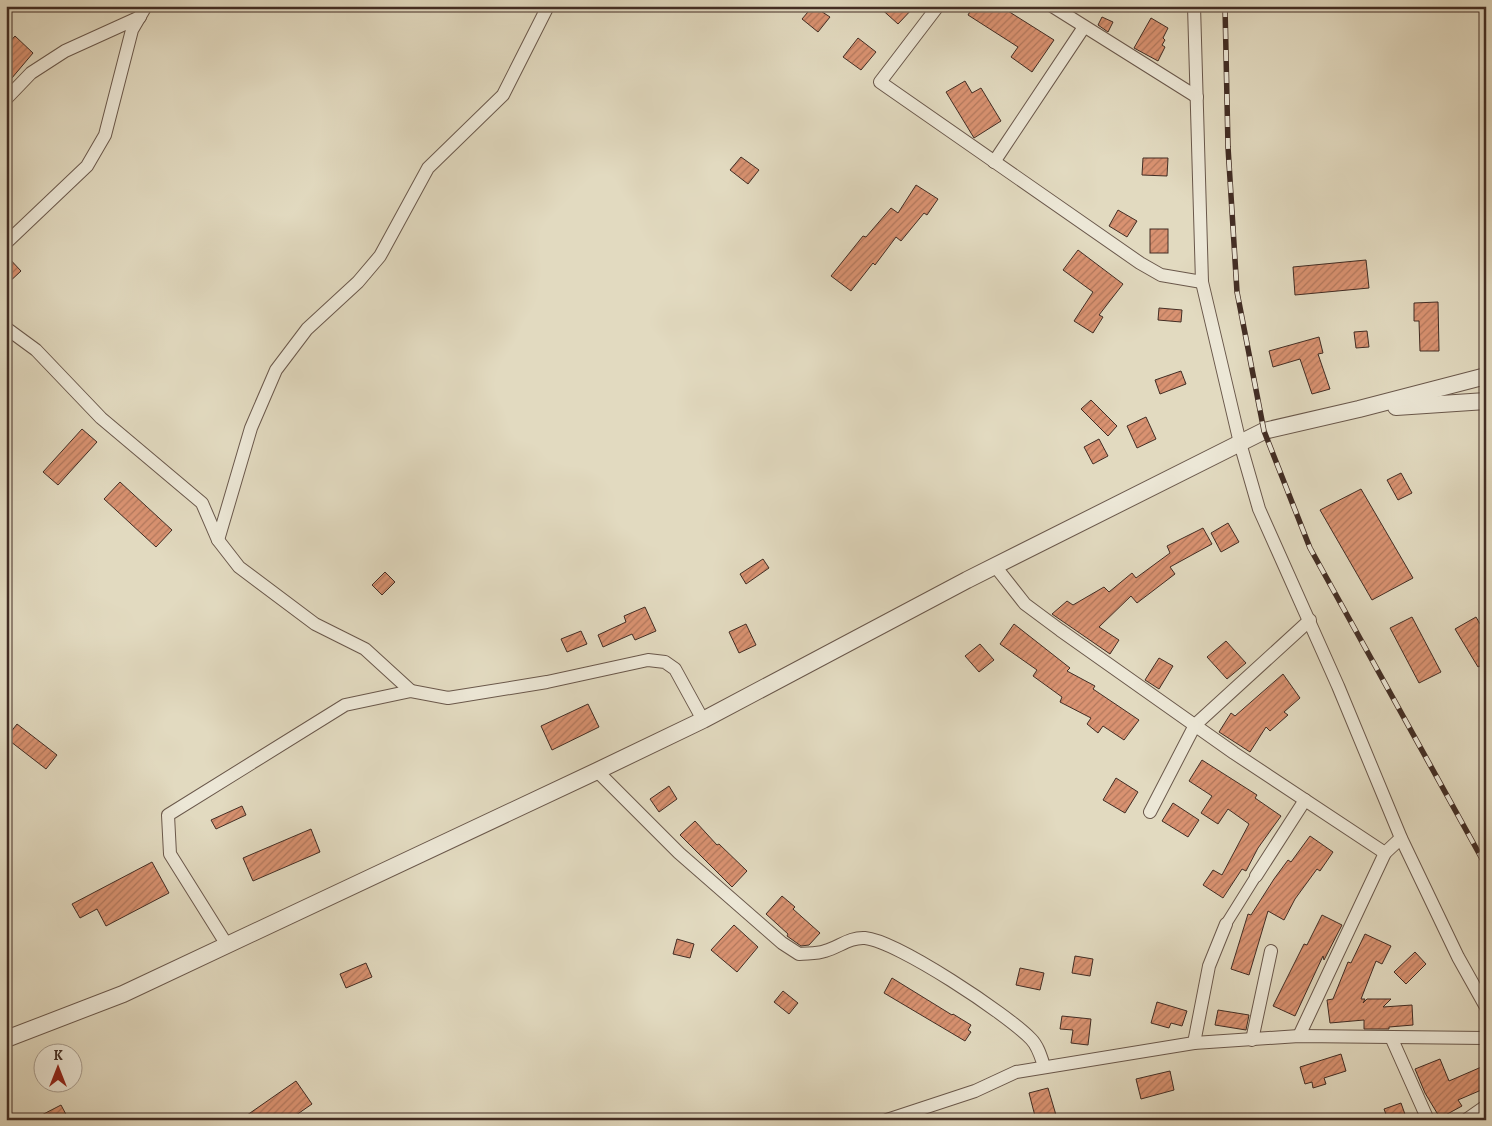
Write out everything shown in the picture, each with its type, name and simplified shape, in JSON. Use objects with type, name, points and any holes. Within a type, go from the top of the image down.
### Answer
[{"type":"street","points":[[218,540],[251,428],[276,370],[307,329],[358,282],[380,256],[428,168],[503,94],[548,6]]},
{"type":"street","points":[[938,6],[880,82],[1082,224],[1161,276],[1202,282]]},
{"type":"street","points":[[1052,6],[1197,97]]},
{"type":"street","points":[[1194,6],[1202,282],[1240,442],[1259,509],[1299,602],[1310,620],[1401,838],[1458,957],[1486,1006]]},
{"type":"street","points":[[6,99],[31,73],[58,56],[143,12]]},
{"type":"street","points":[[6,243],[87,166],[105,135],[132,30],[143,12]]},
{"type":"street","points":[[994,162],[1084,27]]},
{"type":"street","points":[[6,328],[36,350],[100,418],[202,503],[218,540],[239,567],[315,624],[365,649],[411,691]]},
{"type":"street","points":[[6,1039],[123,994],[597,772],[703,720],[995,566],[1264,431],[1486,376]]},
{"type":"street","points":[[1359,409],[1486,401]]},
{"type":"street","points":[[995,566],[1025,604],[1195,725],[1385,853]]},
{"type":"street","points":[[1150,812],[1195,725],[1310,620]]},
{"type":"street","points":[[227,945],[170,854],[168,815],[345,705],[411,691],[448,698],[548,682],[648,660],[665,662],[675,669],[703,720]]},
{"type":"street","points":[[597,772],[679,853],[782,943],[799,954],[827,951],[857,938],[867,938],[889,946],[930,968],[999,1012],[1032,1040],[1044,1066]]},
{"type":"street","points":[[1194,1043],[1209,966],[1226,924],[1305,800]]},
{"type":"street","points":[[1298,1036],[1385,853],[1401,838]]},
{"type":"street","points":[[1252,1040],[1271,951]]},
{"type":"street","points":[[887,1120],[975,1092],[1016,1072],[1194,1043],[1298,1036],[1486,1038]]},
{"type":"street","points":[[1392,1037],[1428,1120]]},
{"type":"street","points":[[1466,1120],[1486,1106]]},
{"type":"building","points":[[813,6],[830,17],[818,32],[802,19]]},
{"type":"building","points":[[878,6],[915,6],[898,24]]},
{"type":"building","points":[[973,6],[1000,6],[1054,40],[1032,72],[1011,57],[1018,47],[968,15]]},
{"type":"building","points":[[1102,17],[1113,22],[1108,32],[1098,25]]},
{"type":"building","points":[[1151,18],[1168,28],[1163,38],[1165,40],[1162,45],[1165,47],[1158,61],[1134,48]]},
{"type":"building","points":[[15,36],[33,53],[6,85],[6,46]]},
{"type":"building","points":[[858,38],[876,52],[861,70],[843,57]]},
{"type":"building","points":[[965,81],[972,93],[981,88],[1001,121],[974,138],[946,92]]},
{"type":"building","points":[[741,157],[759,170],[748,184],[730,170]]},
{"type":"building","points":[[1143,158],[1168,158],[1167,176],[1142,175]]},
{"type":"building","points":[[916,185],[938,199],[927,215],[924,213],[901,241],[896,237],[875,265],[873,263],[851,291],[831,276],[863,236],[866,237],[891,208],[898,213]]},
{"type":"building","points":[[1118,210],[1137,221],[1127,237],[1109,226]]},
{"type":"building","points":[[1150,229],[1168,229],[1168,253],[1150,253]]},
{"type":"building","points":[[1078,250],[1123,284],[1099,315],[1103,317],[1093,333],[1074,321],[1093,292],[1063,270]]},
{"type":"building","points":[[6,255],[21,271],[6,285]]},
{"type":"building","points":[[1366,260],[1369,288],[1295,295],[1293,267]]},
{"type":"building","points":[[1438,302],[1439,351],[1420,351],[1419,321],[1414,321],[1414,303]]},
{"type":"building","points":[[1159,308],[1182,310],[1181,322],[1158,320]]},
{"type":"building","points":[[1367,331],[1369,347],[1356,348],[1354,332]]},
{"type":"building","points":[[1319,337],[1323,353],[1318,354],[1330,389],[1312,394],[1300,359],[1273,367],[1269,351]]},
{"type":"building","points":[[1181,371],[1186,384],[1160,394],[1155,380]]},
{"type":"building","points":[[1091,400],[1117,426],[1108,436],[1081,409]]},
{"type":"building","points":[[1146,417],[1156,439],[1137,448],[1127,426]]},
{"type":"building","points":[[82,429],[97,442],[58,485],[43,472]]},
{"type":"building","points":[[1099,439],[1108,456],[1093,464],[1084,447]]},
{"type":"building","points":[[1401,473],[1412,493],[1398,500],[1387,480]]},
{"type":"building","points":[[120,482],[172,530],[156,547],[104,499]]},
{"type":"building","points":[[1361,489],[1413,578],[1372,600],[1320,510]]},
{"type":"building","points":[[1228,523],[1239,542],[1221,552],[1211,533]]},
{"type":"building","points":[[1203,528],[1212,544],[1170,567],[1175,574],[1137,603],[1131,596],[1099,627],[1119,640],[1110,654],[1052,614],[1067,601],[1073,605],[1104,587],[1109,592],[1132,573],[1136,578],[1170,553],[1167,546]]},
{"type":"building","points":[[763,559],[769,568],[746,584],[740,574]]},
{"type":"building","points":[[385,572],[395,582],[382,595],[372,585]]},
{"type":"building","points":[[645,607],[656,631],[635,640],[632,634],[603,647],[598,635],[626,622],[624,616]]},
{"type":"building","points":[[1412,617],[1441,672],[1419,683],[1390,628]]},
{"type":"building","points":[[1476,617],[1486,634],[1486,663],[1478,667],[1455,629]]},
{"type":"building","points":[[746,624],[756,645],[739,653],[729,632]]},
{"type":"building","points":[[1014,624],[1070,668],[1067,671],[1095,686],[1093,689],[1139,720],[1124,740],[1103,726],[1098,733],[1087,724],[1091,718],[1060,702],[1062,697],[1033,676],[1037,670],[1000,644]]},
{"type":"building","points":[[581,631],[587,644],[567,652],[561,639]]},
{"type":"building","points":[[1226,641],[1246,663],[1227,679],[1207,657]]},
{"type":"building","points":[[980,644],[994,660],[979,672],[965,656]]},
{"type":"building","points":[[1159,658],[1173,666],[1159,689],[1145,680]]},
{"type":"building","points":[[1283,674],[1300,698],[1284,712],[1288,715],[1270,731],[1266,727],[1250,752],[1219,732],[1231,713],[1235,716]]},
{"type":"building","points":[[588,704],[599,727],[552,750],[541,726]]},
{"type":"building","points":[[17,724],[57,755],[46,769],[6,738]]},
{"type":"building","points":[[1202,760],[1257,795],[1255,798],[1281,816],[1258,848],[1246,871],[1242,869],[1223,898],[1203,885],[1213,870],[1222,875],[1249,824],[1228,809],[1218,824],[1201,813],[1212,796],[1189,781]]},
{"type":"building","points":[[1116,778],[1138,792],[1125,813],[1103,800]]},
{"type":"building","points":[[669,786],[677,799],[659,812],[650,799]]},
{"type":"building","points":[[1173,803],[1199,820],[1188,837],[1162,821]]},
{"type":"building","points":[[242,806],[246,815],[216,829],[211,820]]},
{"type":"building","points":[[695,821],[717,845],[719,844],[747,871],[732,887],[680,835]]},
{"type":"building","points":[[311,829],[320,852],[253,881],[243,858]]},
{"type":"building","points":[[1310,836],[1333,852],[1320,871],[1317,869],[1295,899],[1284,920],[1268,911],[1249,975],[1231,969],[1248,914],[1251,915],[1288,860],[1291,862]]},
{"type":"building","points":[[152,862],[169,893],[106,926],[97,909],[80,918],[72,904]]},
{"type":"building","points":[[782,896],[795,907],[793,909],[820,933],[809,945],[801,946],[787,936],[788,934],[766,914]]},
{"type":"building","points":[[1322,915],[1342,925],[1324,960],[1323,956],[1295,1016],[1273,1006],[1304,944],[1307,945]]},
{"type":"building","points":[[734,925],[758,947],[737,972],[711,950]]},
{"type":"building","points":[[1365,934],[1391,946],[1382,964],[1376,961],[1361,999],[1365,999],[1363,1003],[1367,999],[1391,999],[1383,1007],[1412,1005],[1413,1025],[1389,1027],[1389,1029],[1364,1029],[1364,1020],[1330,1023],[1327,1000],[1333,999],[1348,962],[1351,963]]},
{"type":"building","points":[[677,939],[694,944],[690,958],[673,954]]},
{"type":"building","points":[[1415,952],[1426,964],[1406,984],[1394,972]]},
{"type":"building","points":[[1075,956],[1093,959],[1090,976],[1072,973]]},
{"type":"building","points":[[366,963],[372,977],[346,988],[340,974]]},
{"type":"building","points":[[1020,968],[1044,973],[1040,990],[1016,985]]},
{"type":"building","points":[[892,978],[971,1025],[968,1030],[971,1032],[965,1041],[884,993]]},
{"type":"building","points":[[783,991],[798,1003],[789,1014],[774,1002]]},
{"type":"building","points":[[1157,1002],[1187,1011],[1182,1026],[1171,1023],[1169,1028],[1151,1023]]},
{"type":"building","points":[[1218,1010],[1249,1015],[1246,1030],[1215,1025]]},
{"type":"building","points":[[1062,1016],[1091,1019],[1088,1045],[1071,1043],[1073,1030],[1060,1029]]},
{"type":"building","points":[[1341,1054],[1346,1071],[1324,1078],[1326,1084],[1313,1088],[1312,1082],[1305,1084],[1300,1067]]},
{"type":"building","points":[[1440,1059],[1449,1081],[1486,1065],[1486,1088],[1458,1100],[1462,1106],[1440,1118],[1425,1093],[1415,1069]]},
{"type":"building","points":[[1170,1071],[1174,1090],[1141,1099],[1136,1079]]},
{"type":"building","points":[[296,1081],[312,1104],[289,1120],[240,1120]]},
{"type":"building","points":[[1048,1088],[1056,1115],[1036,1120],[1029,1093]]},
{"type":"building","points":[[1401,1103],[1407,1120],[1388,1120],[1384,1109]]},
{"type":"building","points":[[61,1105],[69,1120],[32,1120]]},
{"type":"railway","points":[[1225,6],[1228,147],[1237,292],[1264,431],[1310,548],[1486,866]]}]
